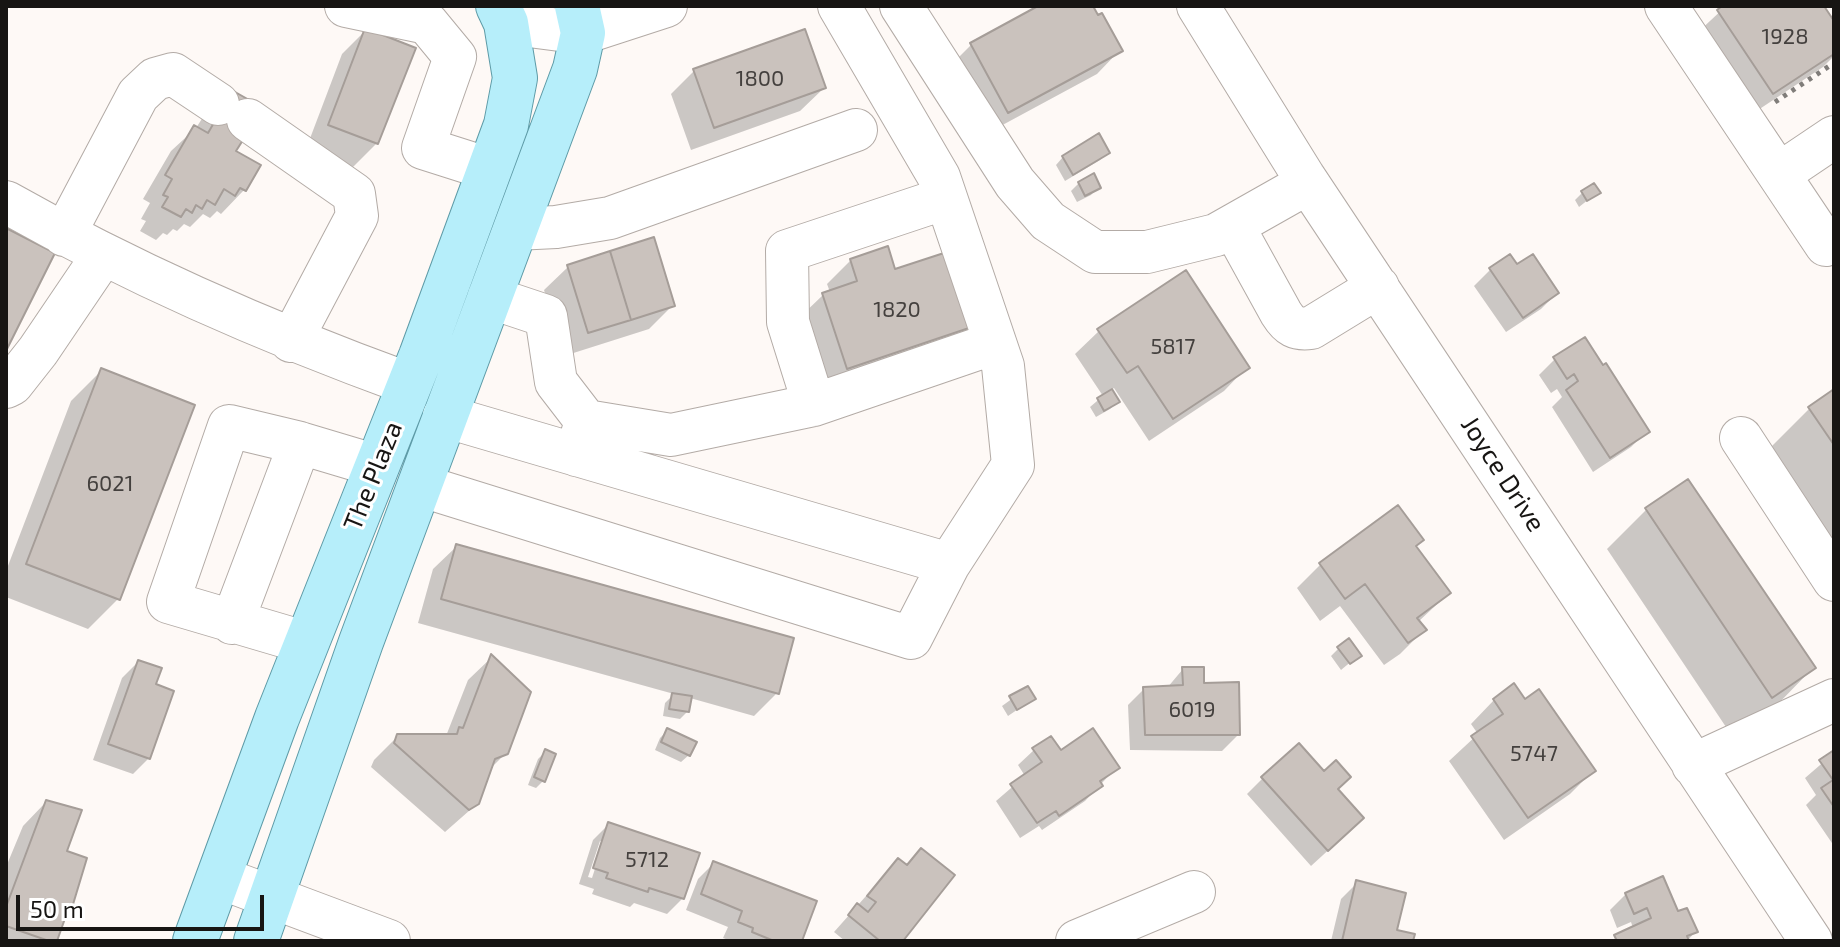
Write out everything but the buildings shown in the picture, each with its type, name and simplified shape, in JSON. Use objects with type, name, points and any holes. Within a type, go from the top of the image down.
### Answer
[{"type":"main road","name":"The Plaza","points":[[195,941],[506,125],[515,78],[512,12]]},
{"type":"main road","name":"The Plaza","points":[[256,941],[444,416],[575,69],[580,20]]},
{"type":"street","points":[[346,6],[427,23],[455,57],[423,148],[489,169]]},
{"type":"street","points":[[512,12],[580,20],[666,6]]},
{"type":"street","points":[[419,485],[911,638],[949,564],[1013,465],[1003,366],[939,177],[839,6]]},
{"type":"street","points":[[901,6],[1015,183],[1048,221],[1095,252],[1147,252],[1216,235],[1308,183]]},
{"type":"street","name":"Joyce Drive","points":[[1198,6],[1308,183],[1811,941]]},
{"type":"street","points":[[1666,6],[1826,245],[1834,240]]},
{"type":"street","points":[[64,235],[138,95],[155,79],[173,74],[354,194],[357,216],[291,341]]},
{"type":"street","points":[[515,229],[556,227],[610,218],[856,130]]},
{"type":"street","points":[[1779,174],[1834,137]]},
{"type":"street","points":[[814,405],[788,322],[787,251],[946,198]]},
{"type":"street","points":[[6,202],[103,255],[291,341],[409,384]]},
{"type":"street","points":[[1233,226],[1287,323],[1299,329],[1311,328],[1378,287]]},
{"type":"street","points":[[6,387],[12,384],[38,351],[103,255]]},
{"type":"street","points":[[489,297],[546,316],[556,382],[581,438]]},
{"type":"street","points":[[581,438],[671,435],[814,405],[995,343]]},
{"type":"street","points":[[444,416],[581,438],[949,564]]},
{"type":"street","points":[[307,643],[168,602],[229,426],[377,466]]},
{"type":"street","points":[[1741,438],[1834,580]]},
{"type":"street","points":[[232,623],[300,443]]},
{"type":"street","points":[[1693,765],[1834,700]]},
{"type":"street","points":[[218,877],[389,941]]},
{"type":"street","points":[[1077,941],[1194,892]]},
{"type":"path","points":[[1764,109],[1834,63]]}]
